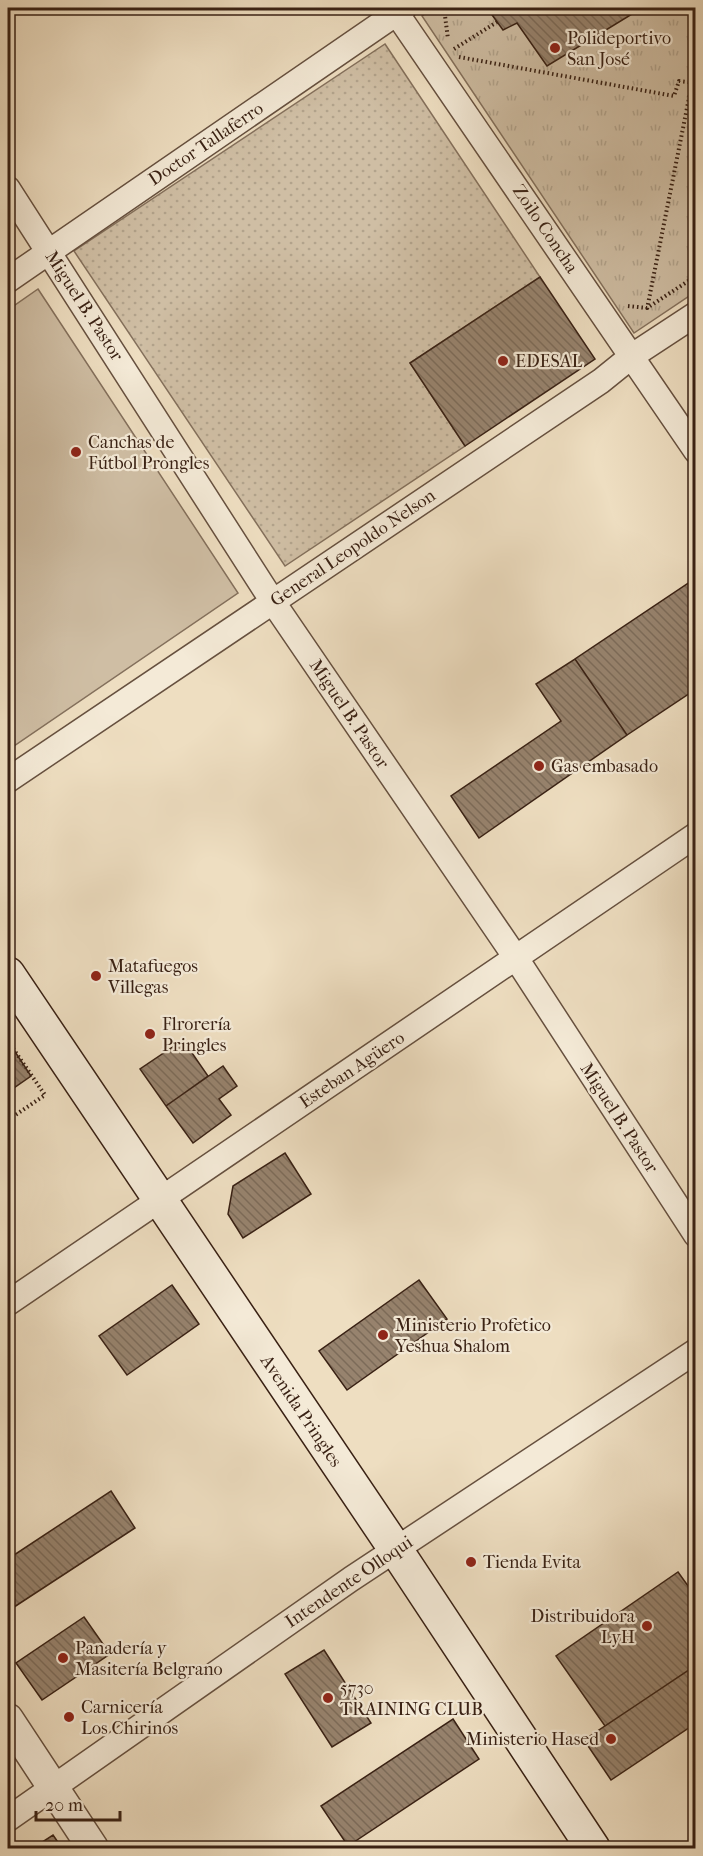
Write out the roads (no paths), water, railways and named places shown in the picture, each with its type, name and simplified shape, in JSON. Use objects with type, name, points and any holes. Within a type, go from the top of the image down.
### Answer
[{"type":"main road","name":"Avenida Pringles","points":[[8,974],[396,1550],[593,1848]]},
{"type":"street","name":"Doctor Tallaferro","points":[[8,280],[398,9]]},
{"type":"street","name":"Zoilo Concha","points":[[398,9],[696,451]]},
{"type":"street","name":"Miguel B. Pastor","points":[[8,189],[273,603],[516,958],[696,1235]]},
{"type":"street","name":"General Leopoldo Nelson","points":[[8,780],[601,381],[632,356],[696,314]]},
{"type":"street","name":"Esteban Agüero","points":[[8,1303],[696,836]]},
{"type":"street","name":"Intendente Olloqui","points":[[8,1820],[52,1787],[396,1550],[696,1351]]},
{"type":"street","points":[[8,1719],[93,1848]]},
{"type":"place","name":"Polideportivo San José","points":[[555,48]]},
{"type":"place","name":"EDESAL","points":[[503,361]]},
{"type":"place","name":"Canchas de Fútbol Prongles","points":[[76,452]]},
{"type":"place","name":"Gas embasado","points":[[539,766]]},
{"type":"place","name":"Matafuegos Villegas","points":[[96,976]]},
{"type":"place","name":"Flrorería Pringles","points":[[150,1034]]},
{"type":"place","name":"Ministerio Profetico Yeshua Shalom","points":[[383,1335]]},
{"type":"place","name":"Tienda Evita","points":[[471,1562]]},
{"type":"place","name":"Distribuidora LyH","points":[[647,1626]]},
{"type":"place","name":"Panadería y Masitería Belgrano","points":[[63,1658]]},
{"type":"place","name":"5730 TRAINING CLUB","points":[[328,1698]]},
{"type":"place","name":"Carnicería Los Chirinos","points":[[69,1717]]},
{"type":"place","name":"Ministerio Hased","points":[[611,1739]]}]
